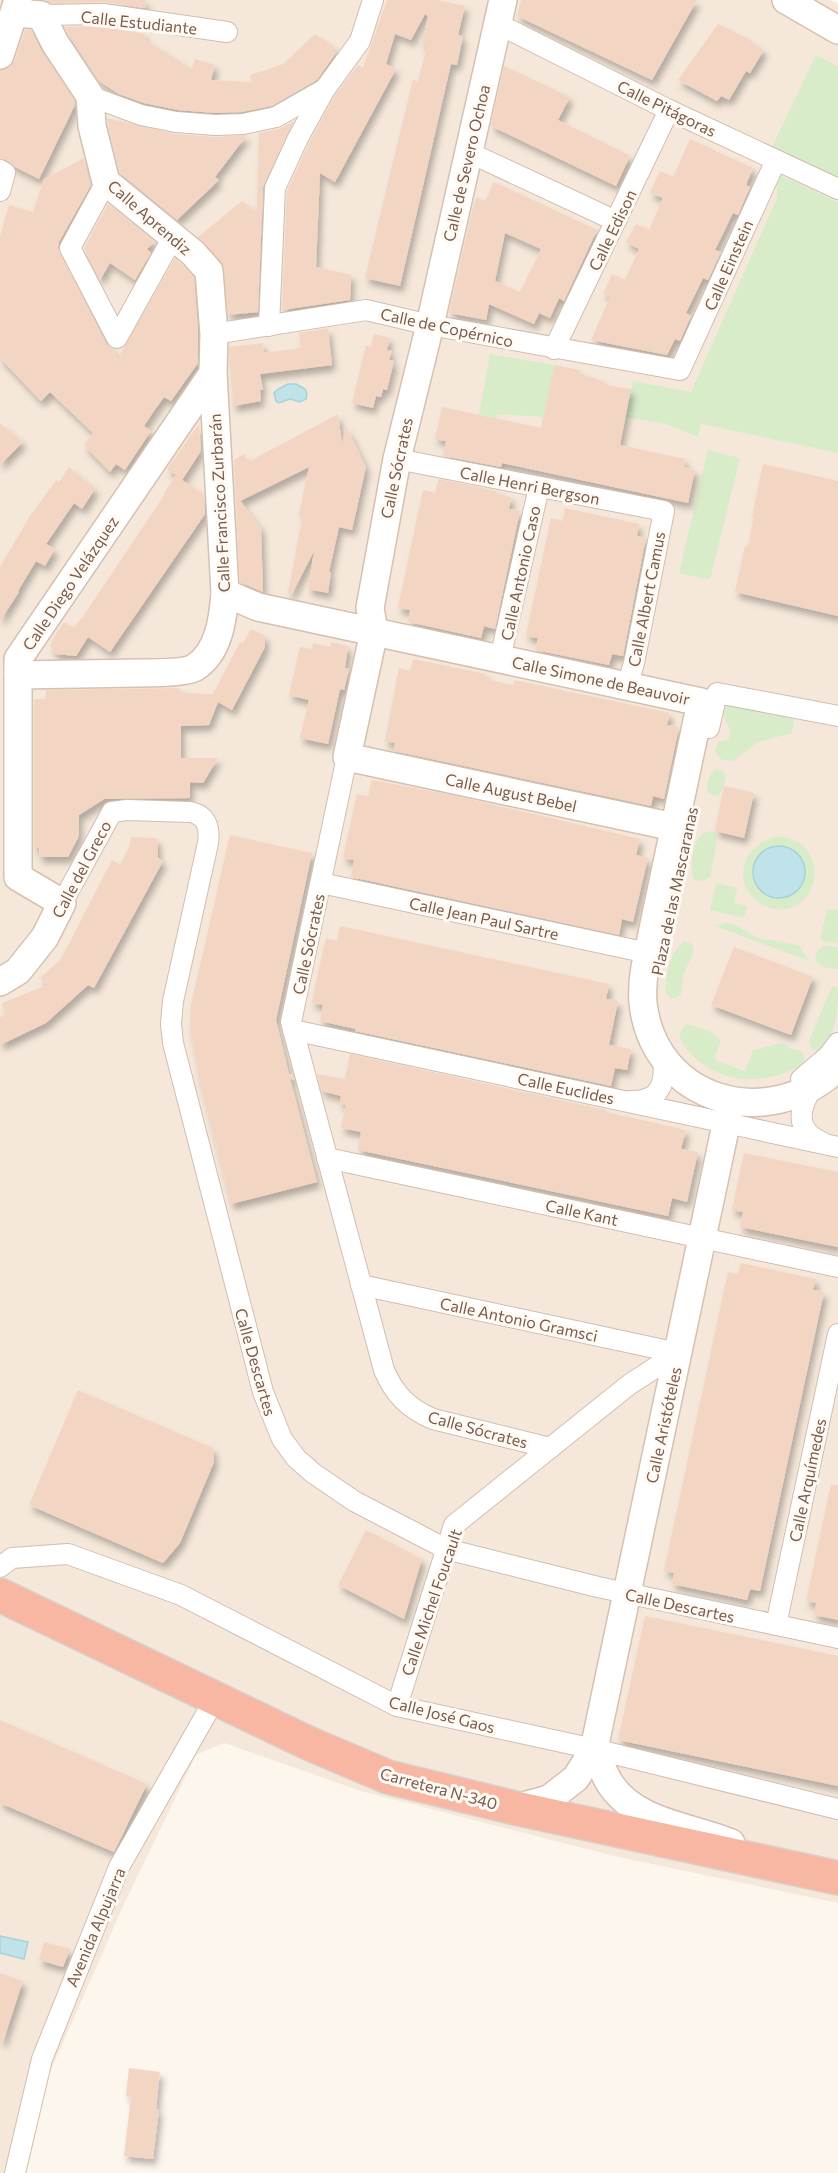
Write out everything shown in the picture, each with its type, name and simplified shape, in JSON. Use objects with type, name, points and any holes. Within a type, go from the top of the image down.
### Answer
[{"type":"highway","name":"Carretera N-340","points":[[0,1595],[308,1743],[388,1777],[515,1808],[838,1878]]},
{"type":"street","points":[[269,326],[275,188],[298,138],[326,89],[360,41],[373,0]]},
{"type":"street","points":[[786,0],[838,30]]},
{"type":"street","points":[[0,55],[18,8],[55,43],[90,96],[141,116],[176,122],[215,125],[243,124],[276,117],[326,89]]},
{"type":"street","name":"Calle Estudiante","points":[[18,8],[103,14],[227,32]]},
{"type":"street","name":"Calle Pitágoras","points":[[501,12],[669,110],[838,189]]},
{"type":"street","name":"Calle de Severo Ochoa","points":[[430,325],[501,12]]},
{"type":"street","name":"Calle Aprendiz","points":[[90,96],[92,126],[106,182],[193,253],[209,271],[214,333]]},
{"type":"street","name":"Calle Edison","points":[[554,349],[669,110]]},
{"type":"street","points":[[468,152],[616,221]]},
{"type":"street","name":"Calle Einstein","points":[[680,370],[776,160]]},
{"type":"street","points":[[0,170],[5,173],[0,191]]},
{"type":"street","points":[[106,182],[70,248],[117,338],[173,237]]},
{"type":"street","name":"Calle de Copérnico","points":[[214,333],[366,310],[554,349],[680,370]]},
{"type":"street","name":"Calle Sócrates","points":[[430,325],[397,459],[370,608],[375,632],[291,1022],[384,1370],[401,1400],[421,1414],[433,1419],[550,1448]]},
{"type":"street","name":"Calle Francisco Zurbarán","points":[[18,675],[166,672],[193,669],[207,656],[217,638],[223,617],[225,593],[213,373],[214,333]]},
{"type":"street","name":"Calle Diego Velázquez","points":[[62,903],[18,877],[18,659],[213,373]]},
{"type":"street","name":"Calle Henri Bergson","points":[[397,459],[664,511]]},
{"type":"street","name":"Calle Antonio Caso","points":[[500,659],[538,487]]},
{"type":"street","name":"Calle Albert Camus","points":[[627,686],[634,663],[664,511]]},
{"type":"street","name":"Calle Simone de Beauvoir","points":[[225,593],[258,607],[701,702],[674,828]]},
{"type":"street","name":"Plaza de las Mascaranas","points":[[838,717],[717,693],[654,985],[656,1011],[673,1051],[697,1076],[724,1089],[762,1091],[799,1080],[828,1056],[838,1043]]},
{"type":"street","name":"Calle August Bebel","points":[[347,757],[674,828]]},
{"type":"street","name":"Calle del Greco","points":[[0,982],[18,971],[45,937],[112,812],[127,810],[190,812]]},
{"type":"street","name":"Calle Descartes","points":[[190,812],[204,819],[210,832],[173,1001],[171,1024],[173,1043],[262,1392],[282,1439],[296,1458],[313,1473],[354,1501],[446,1549],[627,1593],[838,1638]]},
{"type":"street","points":[[674,828],[642,985],[643,1004],[654,1040],[663,1056],[689,1082],[729,1112],[759,1103],[778,1101],[812,1088],[838,1067]]},
{"type":"street","name":"Calle Jean Paul Sartre","points":[[321,883],[648,953]]},
{"type":"street","name":"Calle Euclides","points":[[293,1030],[625,1101],[729,1112],[834,1146]]},
{"type":"street","points":[[625,1101],[646,1100],[660,1089],[665,1072],[663,1056]]},
{"type":"street","points":[[812,1088],[804,1102],[802,1120],[810,1135],[834,1146]]},
{"type":"street","name":"Calle Aristóteles","points":[[515,1808],[549,1799],[576,1778],[594,1749],[729,1112]]},
{"type":"street","name":"Calle Kant","points":[[327,1158],[838,1267]]},
{"type":"street","name":"Calle Antonio Gramsci","points":[[361,1286],[678,1353]]},
{"type":"street","name":"Calle Arquímedes","points":[[776,1625],[838,1334]]},
{"type":"street","name":"Calle Michel Foucault","points":[[397,1706],[454,1525],[630,1384],[678,1353]]},
{"type":"street","name":"Calle José Gaos","points":[[0,1567],[12,1558],[68,1554],[181,1594],[397,1706],[594,1749],[838,1809]]},
{"type":"street","name":"Avenida Alpujarra","points":[[15,2173],[42,2059],[119,1867],[216,1697]]},
{"type":"street","points":[[594,1749],[610,1784],[648,1816],[713,1836],[781,1865]]},
{"type":"shaded area","points":[[0,0],[830,0],[838,4],[838,1903],[614,1856],[361,1791],[224,1743],[196,1755],[125,1902],[43,2088],[23,2173],[0,2173]]},
{"type":"green space","points":[[816,55],[838,66],[838,178],[772,147]]},
{"type":"green space","points":[[780,175],[838,202],[838,453],[701,424],[698,437],[666,424],[625,417],[633,381],[691,392],[777,198],[777,182]]},
{"type":"green space","points":[[490,354],[555,365],[543,417],[497,414],[496,418],[479,414]]},
{"type":"green space","points":[[708,450],[740,458],[710,580],[679,573]]},
{"type":"green space","points":[[728,704],[758,713],[791,716],[794,719],[792,733],[758,742],[733,761],[722,760],[715,749],[718,742],[728,740],[730,736],[730,729],[722,713]]},
{"type":"green space","points":[[716,769],[723,771],[726,778],[721,793],[715,796],[709,794],[707,787]]},
{"type":"green space","points":[[711,831],[715,833],[716,842],[711,876],[704,881],[695,880],[692,870],[696,842],[705,833]]},
{"type":"green space","points":[[773,837],[793,839],[806,848],[813,861],[814,876],[810,891],[801,902],[788,909],[770,908],[760,903],[750,894],[744,883],[743,874],[747,858],[765,840]],"holes":[[[779,847],[793,850],[762,891],[754,879],[756,862]]]},
{"type":"green space","points":[[716,883],[737,888],[734,903],[747,906],[744,918],[710,910]]},
{"type":"green space","points":[[829,909],[838,910],[838,943],[822,941],[820,938]]},
{"type":"green space","points":[[726,922],[758,938],[799,945],[809,961],[715,926]]},
{"type":"green space","points":[[685,941],[692,944],[694,951],[684,973],[681,994],[676,998],[670,998],[665,991],[670,964],[675,951]]},
{"type":"green space","points":[[825,946],[838,947],[838,969],[826,968],[816,962],[817,952]]},
{"type":"green space","points":[[832,986],[838,988],[835,1023],[828,1040],[816,1051],[812,1049],[809,1041]]},
{"type":"green space","points":[[686,1024],[710,1031],[721,1041],[715,1057],[717,1061],[745,1071],[753,1050],[783,1043],[792,1049],[801,1051],[805,1063],[779,1075],[764,1078],[736,1078],[722,1074],[697,1060],[686,1048],[679,1034]]},
{"type":"water","points":[[288,384],[296,384],[305,389],[306,399],[300,402],[290,399],[279,403],[276,401],[274,393]]},
{"type":"water","points":[[779,846],[789,848],[797,854],[803,862],[805,872],[803,882],[797,890],[789,896],[779,898],[769,896],[761,890],[755,882],[753,872],[755,862],[761,854],[769,848]]},
{"type":"water","points":[[0,1936],[28,1942],[24,1959],[0,1953]]},
{"type":"building","points":[[44,0],[146,0],[145,8],[105,2],[51,3]]},
{"type":"building","points":[[387,0],[437,0],[465,6],[458,35],[463,36],[457,65],[451,64],[400,286],[365,278],[413,79],[418,82],[427,46],[422,44],[428,16],[425,14],[411,40],[395,34],[386,64],[396,69],[335,182],[320,173],[316,267],[351,275],[350,300],[282,310],[287,191],[335,95],[358,65],[363,68]]},
{"type":"building","points":[[521,0],[697,0],[652,80],[517,16]]},
{"type":"building","points":[[718,24],[752,41],[764,50],[750,73],[746,71],[729,100],[721,96],[717,101],[678,80]]},
{"type":"building","points":[[102,26],[145,34],[144,39],[192,69],[195,59],[215,65],[211,80],[252,82],[250,75],[283,64],[315,34],[338,50],[317,80],[272,106],[242,112],[215,113],[178,110],[144,103],[119,94],[99,81],[64,27]]},
{"type":"building","points":[[25,30],[31,30],[42,52],[75,101],[39,179],[0,158],[0,70],[10,67],[15,60]]},
{"type":"building","points":[[504,66],[570,97],[558,120],[630,156],[616,186],[491,126]]},
{"type":"building","points":[[107,118],[175,134],[215,137],[247,135],[215,177],[219,180],[177,220],[120,173]]},
{"type":"building","points":[[294,121],[263,187],[258,312],[228,315],[223,264],[198,237],[242,201],[257,213],[259,133],[279,129]]},
{"type":"building","points":[[690,139],[753,168],[746,185],[750,187],[738,215],[733,213],[715,250],[721,252],[708,280],[703,278],[686,313],[691,316],[680,341],[675,339],[667,355],[591,340],[610,297],[603,294],[612,274],[625,280],[639,249],[626,242],[636,224],[649,230],[663,198],[650,193],[660,171],[673,177]]},
{"type":"building","points":[[84,158],[91,185],[59,242],[58,248],[106,344],[113,349],[118,358],[175,258],[194,278],[198,363],[171,401],[164,397],[154,411],[144,426],[151,431],[125,470],[116,464],[110,472],[84,445],[93,433],[50,392],[41,401],[0,358],[0,236],[9,205],[33,212],[44,179]]},
{"type":"building","points":[[494,182],[597,230],[564,301],[559,298],[550,318],[539,313],[534,324],[489,304],[486,320],[449,313],[473,207],[477,197],[485,201]],"holes":[[[505,233],[541,249],[520,292],[495,281]]]},
{"type":"building","points":[[108,204],[155,242],[147,249],[151,253],[135,280],[110,263],[100,280],[84,248]]},
{"type":"building","points":[[328,328],[332,365],[260,374],[263,390],[260,390],[261,401],[233,406],[229,347],[263,343],[264,353],[301,348],[299,333]]},
{"type":"building","points":[[374,334],[390,338],[387,350],[392,351],[389,360],[394,361],[387,390],[383,389],[381,397],[376,396],[373,408],[352,403],[366,345],[371,347]]},
{"type":"building","points":[[555,365],[579,370],[579,373],[605,382],[604,385],[631,389],[620,445],[685,459],[684,467],[695,470],[688,503],[502,463],[501,467],[443,456],[446,441],[435,439],[442,407],[541,428]]},
{"type":"building","points":[[338,414],[342,444],[346,426],[366,467],[352,530],[339,527],[329,572],[331,572],[328,593],[308,589],[314,551],[292,594],[288,593],[303,514],[299,514],[309,467],[240,501],[261,528],[263,592],[240,582],[234,460],[244,454],[248,462]]},
{"type":"building","points":[[0,423],[23,442],[0,465]]},
{"type":"building","points":[[199,424],[201,451],[182,480],[204,495],[205,514],[110,652],[88,637],[76,656],[56,654],[51,647],[52,640],[64,622],[74,628],[86,612],[165,494],[176,475],[167,469]]},
{"type":"building","points":[[763,464],[838,481],[838,616],[735,592],[745,546],[748,546]]},
{"type":"building","points":[[69,467],[95,489],[82,509],[74,503],[46,544],[55,549],[45,566],[36,561],[0,621],[0,567],[30,516],[56,480],[59,482]]},
{"type":"building","points":[[439,479],[497,491],[496,493],[511,497],[509,509],[520,511],[495,629],[484,626],[481,638],[408,622],[410,610],[398,608],[423,490],[435,493]]},
{"type":"building","points":[[565,508],[639,524],[637,536],[646,538],[623,656],[612,654],[609,665],[535,650],[538,638],[526,636],[551,518],[563,521]]},
{"type":"building","points":[[251,629],[265,636],[265,647],[232,710],[218,702],[209,725],[181,726],[181,758],[218,758],[203,783],[190,782],[190,798],[104,799],[79,815],[79,836],[68,857],[39,857],[39,848],[34,848],[34,699],[46,699],[46,690],[180,688],[180,693],[213,694],[240,642],[243,643]]},
{"type":"building","points":[[331,642],[348,646],[345,668],[349,669],[344,690],[340,689],[328,744],[300,738],[309,700],[289,695],[300,647],[312,649],[313,643],[330,647]]},
{"type":"building","points":[[413,659],[486,674],[485,679],[513,685],[514,680],[670,713],[667,725],[679,727],[664,799],[653,796],[651,806],[394,751],[395,743],[385,741],[399,668],[410,671]]},
{"type":"building","points":[[372,780],[452,795],[640,839],[636,855],[648,858],[633,922],[622,919],[619,935],[351,877],[354,860],[343,858],[357,794],[368,796]]},
{"type":"building","points":[[724,786],[754,793],[744,838],[715,831]]},
{"type":"building","points":[[230,835],[312,853],[276,1020],[289,1074],[292,1074],[294,1080],[290,1078],[317,1182],[231,1204],[200,1082],[190,1028],[191,1005]]},
{"type":"building","points":[[131,837],[157,838],[158,858],[163,861],[94,988],[88,985],[46,1023],[0,1045],[0,1017],[6,1015],[2,1003],[47,985],[40,978],[61,959],[112,860],[120,865],[130,845]]},
{"type":"building","points":[[340,926],[609,984],[606,999],[618,1001],[609,1045],[631,1049],[627,1070],[615,1068],[611,1086],[355,1031],[356,1029],[320,1021],[323,1005],[312,1003],[319,968],[326,938],[337,941]]},
{"type":"building","points":[[734,947],[813,977],[791,1035],[711,1005]]},
{"type":"building","points":[[350,1054],[606,1110],[606,1112],[686,1130],[681,1149],[698,1152],[687,1202],[672,1198],[668,1216],[358,1150],[361,1132],[341,1128],[346,1105],[340,1104],[341,1096],[322,1091],[317,1074],[345,1079]]},
{"type":"building","points":[[744,1153],[838,1172],[838,1247],[740,1227],[743,1212],[732,1210]]},
{"type":"building","points":[[741,1263],[816,1279],[813,1290],[824,1292],[760,1591],[750,1589],[747,1600],[672,1584],[674,1573],[664,1571],[728,1272],[738,1274]]},
{"type":"building","points":[[78,1390],[213,1448],[214,1462],[180,1543],[163,1563],[29,1505]]},
{"type":"building","points":[[831,1485],[838,1485],[838,1620],[814,1615],[816,1603],[806,1601]]},
{"type":"building","points":[[366,1530],[422,1559],[404,1619],[338,1585]]},
{"type":"building","points":[[645,1616],[838,1656],[838,1786],[618,1740]]},
{"type":"building","points":[[0,1720],[147,1784],[114,1852],[0,1803]]},
{"type":"building","points":[[44,1942],[70,1949],[63,1967],[39,1960]]},
{"type":"building","points":[[0,1973],[23,1981],[3,2042],[0,2041]]},
{"type":"building","points":[[129,2068],[160,2072],[156,2109],[159,2110],[153,2159],[124,2156],[131,2097],[126,2096]]}]
